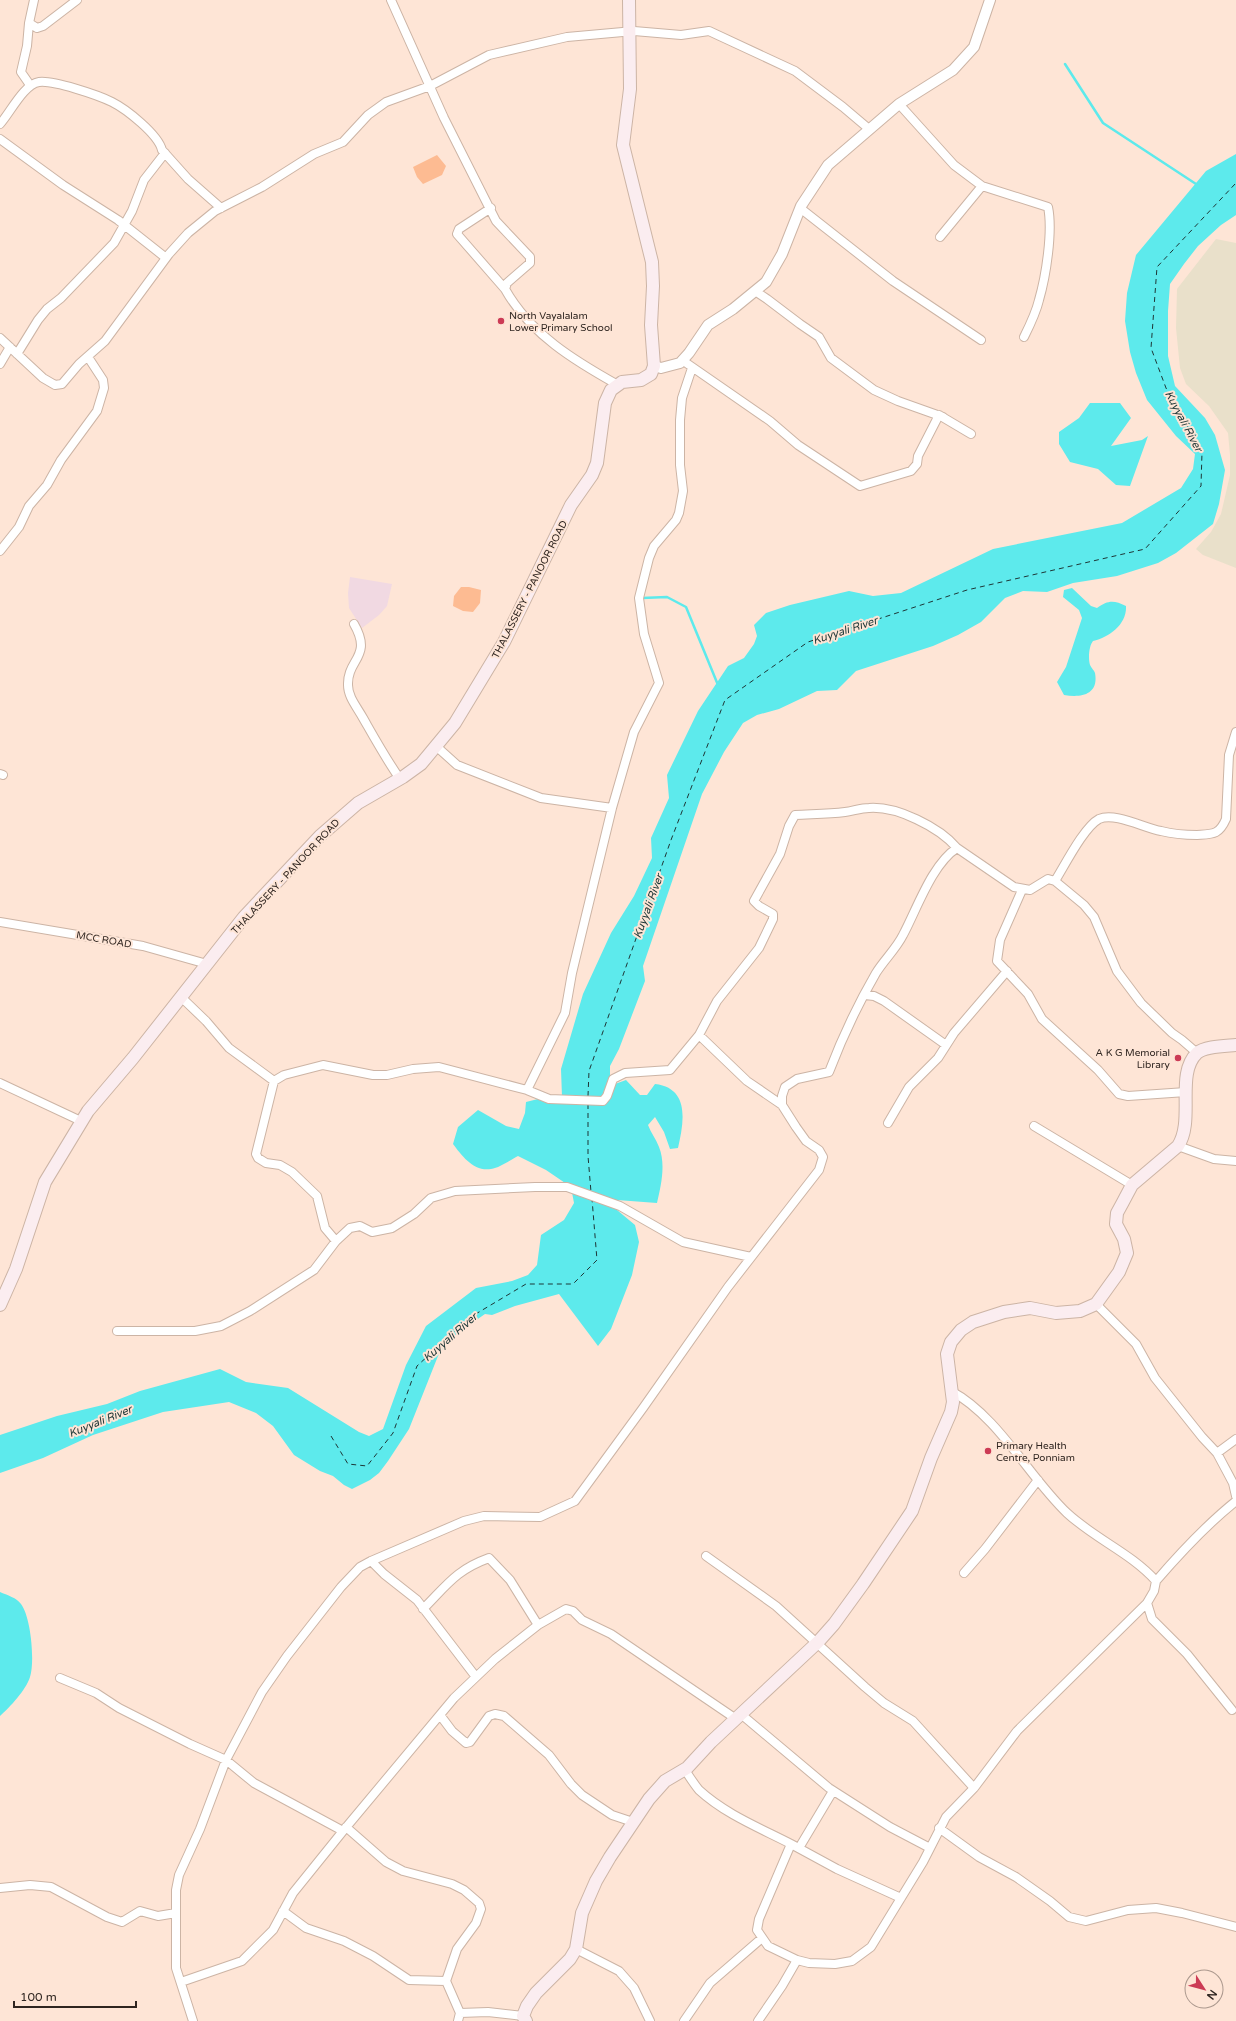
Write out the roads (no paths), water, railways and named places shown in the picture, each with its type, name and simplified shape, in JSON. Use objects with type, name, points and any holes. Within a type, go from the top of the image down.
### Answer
[{"type":"main road","points":[[618,385],[622,382],[641,380],[651,374],[654,366],[651,325],[653,286],[652,262],[623,145],[630,89],[629,0]]},
{"type":"main road","name":"THALASSERY - PANOOR ROAD","points":[[0,1304],[16,1269],[45,1182],[81,1121],[244,917],[320,836],[358,803],[400,779],[421,764],[456,723],[504,642],[571,505],[592,475],[596,463],[605,403],[611,390],[618,385]]},
{"type":"main road","points":[[524,2018],[527,2006],[536,1993],[570,1959],[576,1949],[582,1913],[596,1881],[633,1822],[665,1781],[684,1770],[780,1675],[818,1642],[834,1624],[863,1584],[912,1511],[931,1458],[951,1412],[953,1402],[947,1354],[951,1342],[961,1330],[973,1322],[1004,1312],[1030,1308],[1056,1314],[1080,1311],[1096,1304],[1124,1264],[1127,1254],[1124,1239],[1116,1224],[1117,1214],[1132,1185],[1178,1146],[1183,1139],[1186,1119],[1188,1068],[1197,1053],[1205,1049],[1236,1046]]},
{"type":"street","points":[[30,85],[21,72],[27,46],[29,23],[34,0]]},
{"type":"street","points":[[29,23],[36,28],[43,26],[77,0]]},
{"type":"street","points":[[391,0],[465,161],[491,208],[496,221],[530,257],[530,263],[506,284],[505,290]]},
{"type":"street","points":[[654,366],[661,368],[680,363],[708,325],[733,309],[766,282],[782,254],[800,208],[828,165],[899,104],[953,70],[974,47],[990,0]]},
{"type":"street","points":[[0,338],[43,378],[55,385],[62,384],[79,364],[105,341],[166,258],[188,233],[220,208],[262,187],[314,154],[330,149],[343,142],[368,115],[386,102],[430,86],[489,55],[567,37],[629,31],[652,32],[681,36],[709,31],[739,46],[760,53],[795,71],[843,107],[869,129]]},
{"type":"street","points":[[0,124],[30,85],[38,82],[51,82],[112,102],[149,131],[161,145],[165,153],[188,179],[220,208]]},
{"type":"street","points":[[899,104],[954,165],[982,186],[1048,207],[1049,238],[1040,299],[1024,337]]},
{"type":"street","points":[[0,139],[63,185],[124,224],[166,258]]},
{"type":"street","points":[[17,354],[38,320],[114,243],[132,211],[144,180],[165,153]]},
{"type":"street","points":[[940,237],[982,186]]},
{"type":"street","points":[[491,208],[459,229],[457,234],[505,290],[512,302],[538,331],[557,348],[576,361],[618,385]]},
{"type":"street","points":[[800,208],[893,281],[981,340]]},
{"type":"street","points":[[755,291],[819,337],[831,358],[874,390],[898,401],[957,422]]},
{"type":"street","points":[[0,364],[10,347]]},
{"type":"street","points":[[0,551],[19,527],[29,506],[46,485],[61,460],[97,411],[104,388],[103,380],[88,357]]},
{"type":"street","points":[[682,360],[759,413],[798,445],[860,486],[911,471],[917,464],[918,456],[938,415]]},
{"type":"street","points":[[527,1090],[565,1013],[572,972],[612,808],[634,732],[659,683],[644,634],[639,598],[649,558],[654,546],[672,525],[679,513],[683,491],[680,465],[680,420],[682,398],[692,368]]},
{"type":"street","points":[[938,415],[971,434]]},
{"type":"street","points":[[354,624],[361,636],[360,651],[349,674],[348,685],[350,696],[378,746],[400,779]]},
{"type":"street","points":[[1055,881],[1089,826],[1100,819],[1110,817],[1160,831],[1182,835],[1214,834],[1222,828],[1226,819],[1229,755],[1236,732]]},
{"type":"street","points":[[437,747],[457,765],[542,798],[612,808]]},
{"type":"street","points":[[336,1241],[325,1228],[317,1196],[292,1172],[280,1164],[266,1163],[258,1158],[256,1154],[274,1081],[284,1075],[323,1065],[373,1075],[387,1075],[412,1069],[439,1067],[527,1090],[549,1098],[603,1101],[607,1096],[613,1079],[625,1073],[670,1070],[699,1035],[717,1000],[759,948],[774,920],[773,914],[759,906],[754,901],[780,854],[795,815],[846,812],[870,808],[887,809],[926,823],[941,833],[957,848],[1014,887],[1022,890],[1030,890],[1048,879],[1055,881],[1084,905],[1094,917],[1117,971],[1141,1003],[1172,1033],[1197,1053]]},
{"type":"street","points":[[782,1105],[782,1096],[785,1087],[797,1079],[829,1072],[840,1044],[877,972],[902,937],[929,884],[948,854],[957,848]]},
{"type":"street","points":[[1022,890],[1011,913],[998,950],[997,961],[1028,994],[1042,1020],[1098,1070],[1119,1094],[1128,1096],[1186,1092]]},
{"type":"street","name":"MCC ROAD","points":[[0,922],[143,946],[207,964]]},
{"type":"street","points":[[888,1123],[909,1087],[938,1058],[946,1044],[1007,971]]},
{"type":"street","points":[[865,995],[874,996],[884,1001],[946,1044]]},
{"type":"street","points":[[181,997],[206,1021],[229,1048],[274,1081]]},
{"type":"street","points":[[193,2021],[176,1968],[176,1890],[179,1875],[200,1829],[226,1760],[262,1692],[287,1656],[342,1586],[360,1567],[371,1561],[464,1521],[484,1516],[540,1517],[575,1501],[751,1257],[820,1170],[823,1157],[819,1150],[806,1141],[782,1105],[747,1081],[699,1035]]},
{"type":"street","points":[[0,1083],[81,1121]]},
{"type":"street","points":[[1034,1126],[1132,1185]]},
{"type":"street","points":[[1178,1146],[1214,1159],[1236,1162]]},
{"type":"street","points":[[117,1331],[195,1331],[221,1326],[250,1311],[314,1270],[336,1241],[350,1228],[360,1226],[372,1232],[392,1228],[414,1214],[431,1198],[455,1192],[535,1187],[567,1187],[620,1206],[683,1242],[751,1257]]},
{"type":"street","points":[[1096,1304],[1136,1344],[1163,1390],[1217,1453],[1234,1483],[1236,1496]]},
{"type":"street","points":[[951,1391],[962,1397],[980,1414],[1067,1513],[1110,1546],[1126,1553],[1143,1566],[1156,1581]]},
{"type":"street","points":[[1217,1453],[1236,1439]]},
{"type":"street","points":[[964,1573],[985,1549],[1038,1480]]},
{"type":"street","points":[[791,1844],[759,1919],[757,1930],[768,1946],[797,1960],[809,1963],[835,1964],[852,1961],[871,1947],[930,1848],[946,1817],[974,1788],[1017,1731],[1147,1603],[1154,1591],[1156,1581],[1201,1531],[1236,1500]]},
{"type":"street","points":[[706,1556],[776,1606],[818,1642],[865,1687],[884,1703],[912,1721],[974,1788]]},
{"type":"street","points":[[423,1609],[447,1581],[472,1564],[489,1558],[510,1580],[538,1625]]},
{"type":"street","points":[[371,1561],[384,1574],[417,1600],[476,1677]]},
{"type":"street","points":[[1147,1603],[1152,1619],[1187,1654],[1235,1711]]},
{"type":"street","points":[[181,1982],[242,1961],[273,1930],[293,1893],[454,1698],[495,1659],[538,1625],[566,1609],[570,1610],[582,1620],[619,1639],[739,1717],[833,1791],[890,1827],[930,1848]]},
{"type":"street","points":[[60,1678],[96,1693],[119,1708],[190,1744],[226,1760],[254,1783],[345,1829],[386,1862],[403,1871],[452,1884],[464,1890],[479,1902],[481,1908],[476,1923],[457,1949],[446,1981],[459,2017],[488,2012],[524,2018]]},
{"type":"street","points":[[440,1715],[452,1732],[466,1743],[470,1742],[490,1716],[495,1714],[504,1716],[549,1755],[571,1784],[582,1795],[612,1815],[633,1822]]},
{"type":"street","points":[[684,1770],[698,1789],[714,1802],[739,1817],[837,1869],[901,1898]]},
{"type":"street","points":[[799,1848],[833,1791]]},
{"type":"street","points":[[939,1828],[980,1857],[1016,1877],[1050,1901],[1069,1917],[1086,1920],[1128,1910],[1156,1908],[1190,1915],[1236,1928]]},
{"type":"street","points":[[0,1888],[30,1885],[51,1887],[107,1917],[122,1922],[140,1911],[158,1916],[176,1912]]},
{"type":"street","points":[[283,1911],[306,1928],[344,1941],[373,1956],[409,1980],[446,1981]]},
{"type":"street","points":[[684,2021],[710,1983],[762,1938]]},
{"type":"street","points":[[576,1949],[619,1971],[634,1988],[650,2021]]},
{"type":"street","points":[[758,2021],[782,1986],[797,1960]]},
{"type":"water","name":"Kuyyali River","points":[[1236,154],[1236,215],[1221,225],[1198,246],[1184,264],[1170,284],[1168,311],[1168,356],[1175,386],[1205,418],[1215,435],[1225,470],[1219,504],[1213,524],[1176,553],[1158,563],[1117,576],[1073,583],[1047,592],[1023,591],[1005,598],[981,622],[958,635],[933,646],[856,671],[837,690],[817,691],[779,709],[757,715],[743,723],[724,752],[702,794],[643,966],[645,981],[619,1049],[610,1066],[610,1077],[604,1096],[601,1098],[562,1097],[561,1069],[583,994],[611,933],[634,896],[652,858],[651,838],[669,798],[667,775],[698,711],[728,666],[744,658],[754,644],[757,636],[754,625],[766,613],[790,605],[849,591],[873,596],[901,593],[993,549],[1122,523],[1181,488],[1193,469],[1195,454],[1176,436],[1147,400],[1136,373],[1130,352],[1125,321],[1127,293],[1136,255],[1206,171]]},
{"type":"water","points":[[1090,403],[1120,403],[1131,418],[1111,446],[1142,440],[1148,436],[1130,486],[1116,485],[1098,469],[1070,462],[1059,444],[1059,432],[1079,418]]},
{"type":"water","points":[[1072,588],[1091,606],[1097,608],[1108,602],[1114,602],[1126,606],[1124,618],[1116,629],[1111,633],[1093,641],[1089,659],[1090,665],[1095,673],[1096,680],[1091,690],[1077,696],[1064,695],[1057,682],[1066,667],[1082,618],[1079,610],[1063,597],[1064,590]]},
{"type":"water","name":"Kuyyali River","points":[[626,1080],[640,1095],[647,1095],[655,1084],[666,1087],[674,1092],[679,1099],[682,1108],[682,1128],[678,1148],[670,1149],[664,1132],[655,1117],[648,1125],[659,1147],[662,1161],[661,1182],[657,1203],[617,1200],[617,1210],[635,1225],[639,1242],[632,1275],[611,1329],[598,1346],[559,1294],[515,1306],[492,1315],[485,1314],[459,1332],[448,1342],[438,1356],[409,1429],[379,1473],[370,1480],[352,1489],[344,1485],[333,1476],[320,1471],[294,1455],[273,1426],[256,1413],[229,1402],[163,1412],[93,1435],[43,1458],[0,1473],[0,1435],[57,1416],[107,1404],[140,1391],[220,1369],[246,1382],[288,1388],[359,1432],[369,1436],[383,1429],[406,1365],[426,1326],[476,1288],[512,1281],[528,1275],[537,1265],[541,1235],[564,1220],[574,1203],[571,1187],[546,1170],[518,1156],[501,1166],[491,1169],[474,1166],[464,1158],[453,1144],[458,1127],[478,1110],[506,1126],[519,1129],[525,1113],[526,1102],[538,1099],[552,1103],[605,1103],[615,1084]]},
{"type":"water","points":[[0,1592],[17,1600],[24,1610],[30,1629],[32,1661],[28,1682],[13,1703],[0,1716]]},
{"type":"waterway","points":[[1065,64],[1103,123],[1196,184]]},
{"type":"waterway","points":[[642,598],[667,597],[686,607],[718,685]]},
{"type":"place","name":"North Vayalalam Lower Primary School","points":[[501,321]]},
{"type":"place","name":"A K G Memorial Library","points":[[1178,1058]]},
{"type":"place","name":"Primary Health Centre, Ponniam","points":[[988,1451]]}]
